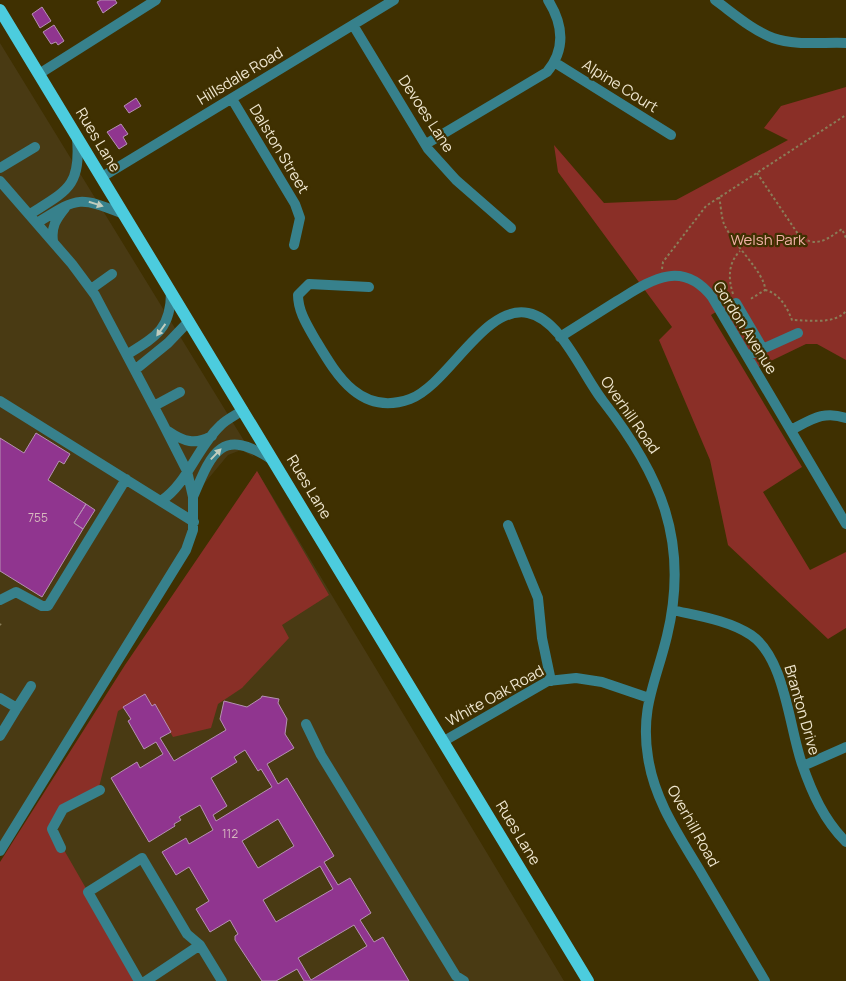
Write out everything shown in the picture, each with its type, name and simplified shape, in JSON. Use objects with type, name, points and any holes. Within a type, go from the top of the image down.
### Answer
[{"type":"main road","name":"Rues Lane","points":[[0,10],[588,981]]},
{"type":"street","points":[[39,74],[156,0]]},
{"type":"street","name":"Hillsdale Road","points":[[102,177],[394,0]]},
{"type":"street","points":[[426,144],[547,72],[554,62],[561,36],[558,20],[548,0]]},
{"type":"street","points":[[715,0],[760,32],[774,38],[789,42],[846,43]]},
{"type":"street","name":"Devoes Lane","points":[[353,25],[426,144],[456,180],[511,228]]},
{"type":"street","name":"Alpine Court","points":[[554,62],[671,135]]},
{"type":"street","name":"Dalston Street","points":[[232,99],[295,204],[300,218],[294,245]]},
{"type":"street","points":[[30,214],[57,197],[72,182],[79,164],[77,137]]},
{"type":"street","points":[[0,168],[35,147]]},
{"type":"street","points":[[0,180],[91,289],[128,354],[187,471],[193,497],[194,522],[186,550],[0,851]]},
{"type":"street","points":[[37,222],[68,204],[83,200],[124,214]]},
{"type":"street","points":[[52,241],[52,230],[57,218],[68,204]]},
{"type":"street","points":[[91,289],[112,274]]},
{"type":"street","points":[[560,337],[650,281],[662,276]]},
{"type":"street","name":"Gordon Avenue","points":[[662,276],[689,278],[706,289],[846,524]]},
{"type":"street","name":"Overhill Road","points":[[369,287],[309,284],[298,294],[298,303],[302,315],[342,382],[352,391],[377,401],[403,401],[422,393],[490,325],[505,315],[523,312],[537,315],[552,325],[591,386],[634,442],[657,487],[666,511],[672,545],[674,587],[672,610],[666,638],[648,698],[646,739],[651,776],[665,812],[765,981]]},
{"type":"street","points":[[128,354],[155,338],[165,325],[171,305],[171,291]]},
{"type":"street","points":[[736,303],[763,349]]},
{"type":"street","points":[[136,369],[168,343],[189,321]]},
{"type":"street","points":[[747,356],[798,332]]},
{"type":"street","points":[[154,406],[180,392]]},
{"type":"street","points":[[0,401],[194,522]]},
{"type":"street","points":[[161,501],[179,486],[187,471],[220,426],[243,410]]},
{"type":"street","points":[[791,430],[822,415],[833,414],[846,418]]},
{"type":"street","points":[[166,430],[180,439],[190,442],[202,441],[213,436]]},
{"type":"street","points":[[193,497],[206,465],[223,447],[235,444],[246,446],[274,461]]},
{"type":"street","points":[[0,600],[16,592],[42,606],[48,606],[126,479]]},
{"type":"street","points":[[508,525],[538,598],[542,638],[551,681]]},
{"type":"street","name":"Branton Drive","points":[[672,610],[726,622],[753,636],[764,647],[779,681],[803,766],[820,808],[846,842]]},
{"type":"street","name":"White Oak Road","points":[[444,741],[551,681],[576,678],[602,682],[648,698]]},
{"type":"street","points":[[0,736],[31,686]]},
{"type":"street","points":[[0,698],[17,708]]},
{"type":"street","points":[[306,724],[321,755],[451,968],[456,976],[464,981]]},
{"type":"street","points":[[803,766],[846,746]]},
{"type":"street","points":[[61,848],[52,829],[62,809],[100,790]]},
{"type":"street","points":[[139,981],[88,892],[142,858],[187,934],[200,945],[222,981]]},
{"type":"street","points":[[146,981],[200,945]]},
{"type":"path","points":[[662,276],[663,262],[706,206],[845,116]]},
{"type":"path","points":[[757,173],[798,234],[805,240],[816,243],[823,242],[842,229],[846,238]]},
{"type":"path","points":[[719,197],[724,223],[740,251],[764,280],[765,290]]},
{"type":"path","points":[[736,303],[731,289],[729,267],[733,258],[740,251]]},
{"type":"path","points":[[749,300],[765,290]]},
{"type":"path","points":[[765,290],[777,296],[789,311],[792,320],[828,320],[846,311]]},
{"type":"shaded area","points":[[0,43],[254,457],[241,450],[228,455],[193,497],[193,530],[0,851]]},
{"type":"shaded area","points":[[257,471],[564,981],[0,981],[0,871]]},
{"type":"green space","name":"Welsh Park","points":[[846,87],[846,360],[817,344],[806,344],[754,369],[719,310],[711,315],[802,467],[763,492],[810,570],[846,552],[846,628],[828,639],[728,545],[710,460],[659,340],[672,327],[558,172],[554,145],[604,203],[676,200],[788,140],[764,128],[781,106]]},
{"type":"green space","points":[[257,471],[329,595],[282,625],[289,638],[242,688],[218,704],[211,728],[173,737],[155,706],[152,707],[145,696],[118,711],[99,787],[63,809],[52,829],[139,981],[0,981],[0,862],[125,665]]},
{"type":"building","points":[[101,0],[115,0],[117,3],[103,13],[97,2]]},
{"type":"building","points":[[42,7],[51,21],[40,28],[32,14]]},
{"type":"building","points":[[54,25],[64,41],[58,45],[56,42],[51,44],[43,32]]},
{"type":"building","points":[[136,98],[141,106],[129,113],[124,106]]},
{"type":"building","points":[[121,124],[128,134],[123,137],[127,144],[119,149],[107,132]]},
{"type":"building","points":[[36,433],[70,454],[64,464],[59,461],[48,480],[86,504],[74,523],[83,529],[42,597],[0,571],[0,438],[24,453]]},
{"type":"building","points":[[86,504],[95,510],[83,529],[74,523]]},
{"type":"building","points":[[145,694],[152,706],[155,704],[171,732],[160,738],[174,761],[226,730],[220,719],[224,701],[247,707],[262,696],[279,699],[278,703],[287,719],[285,734],[294,748],[267,764],[278,784],[287,778],[334,856],[324,862],[338,885],[350,878],[371,913],[360,920],[374,942],[383,937],[409,981],[304,981],[297,969],[276,981],[262,981],[235,940],[235,936],[238,934],[230,920],[210,932],[196,909],[209,901],[189,867],[176,875],[162,852],[186,838],[189,844],[213,830],[200,805],[179,817],[181,820],[174,824],[175,826],[149,842],[111,778],[137,762],[140,768],[163,754],[156,742],[144,749],[128,721],[131,719],[123,707]],"holes":[[[245,750],[258,771],[261,769],[272,787],[216,821],[213,815],[227,806],[211,778],[237,762],[234,757]],[[278,819],[294,846],[258,868],[242,841]],[[320,866],[333,889],[276,922],[263,900]],[[354,925],[367,946],[311,980],[298,958]]]}]
